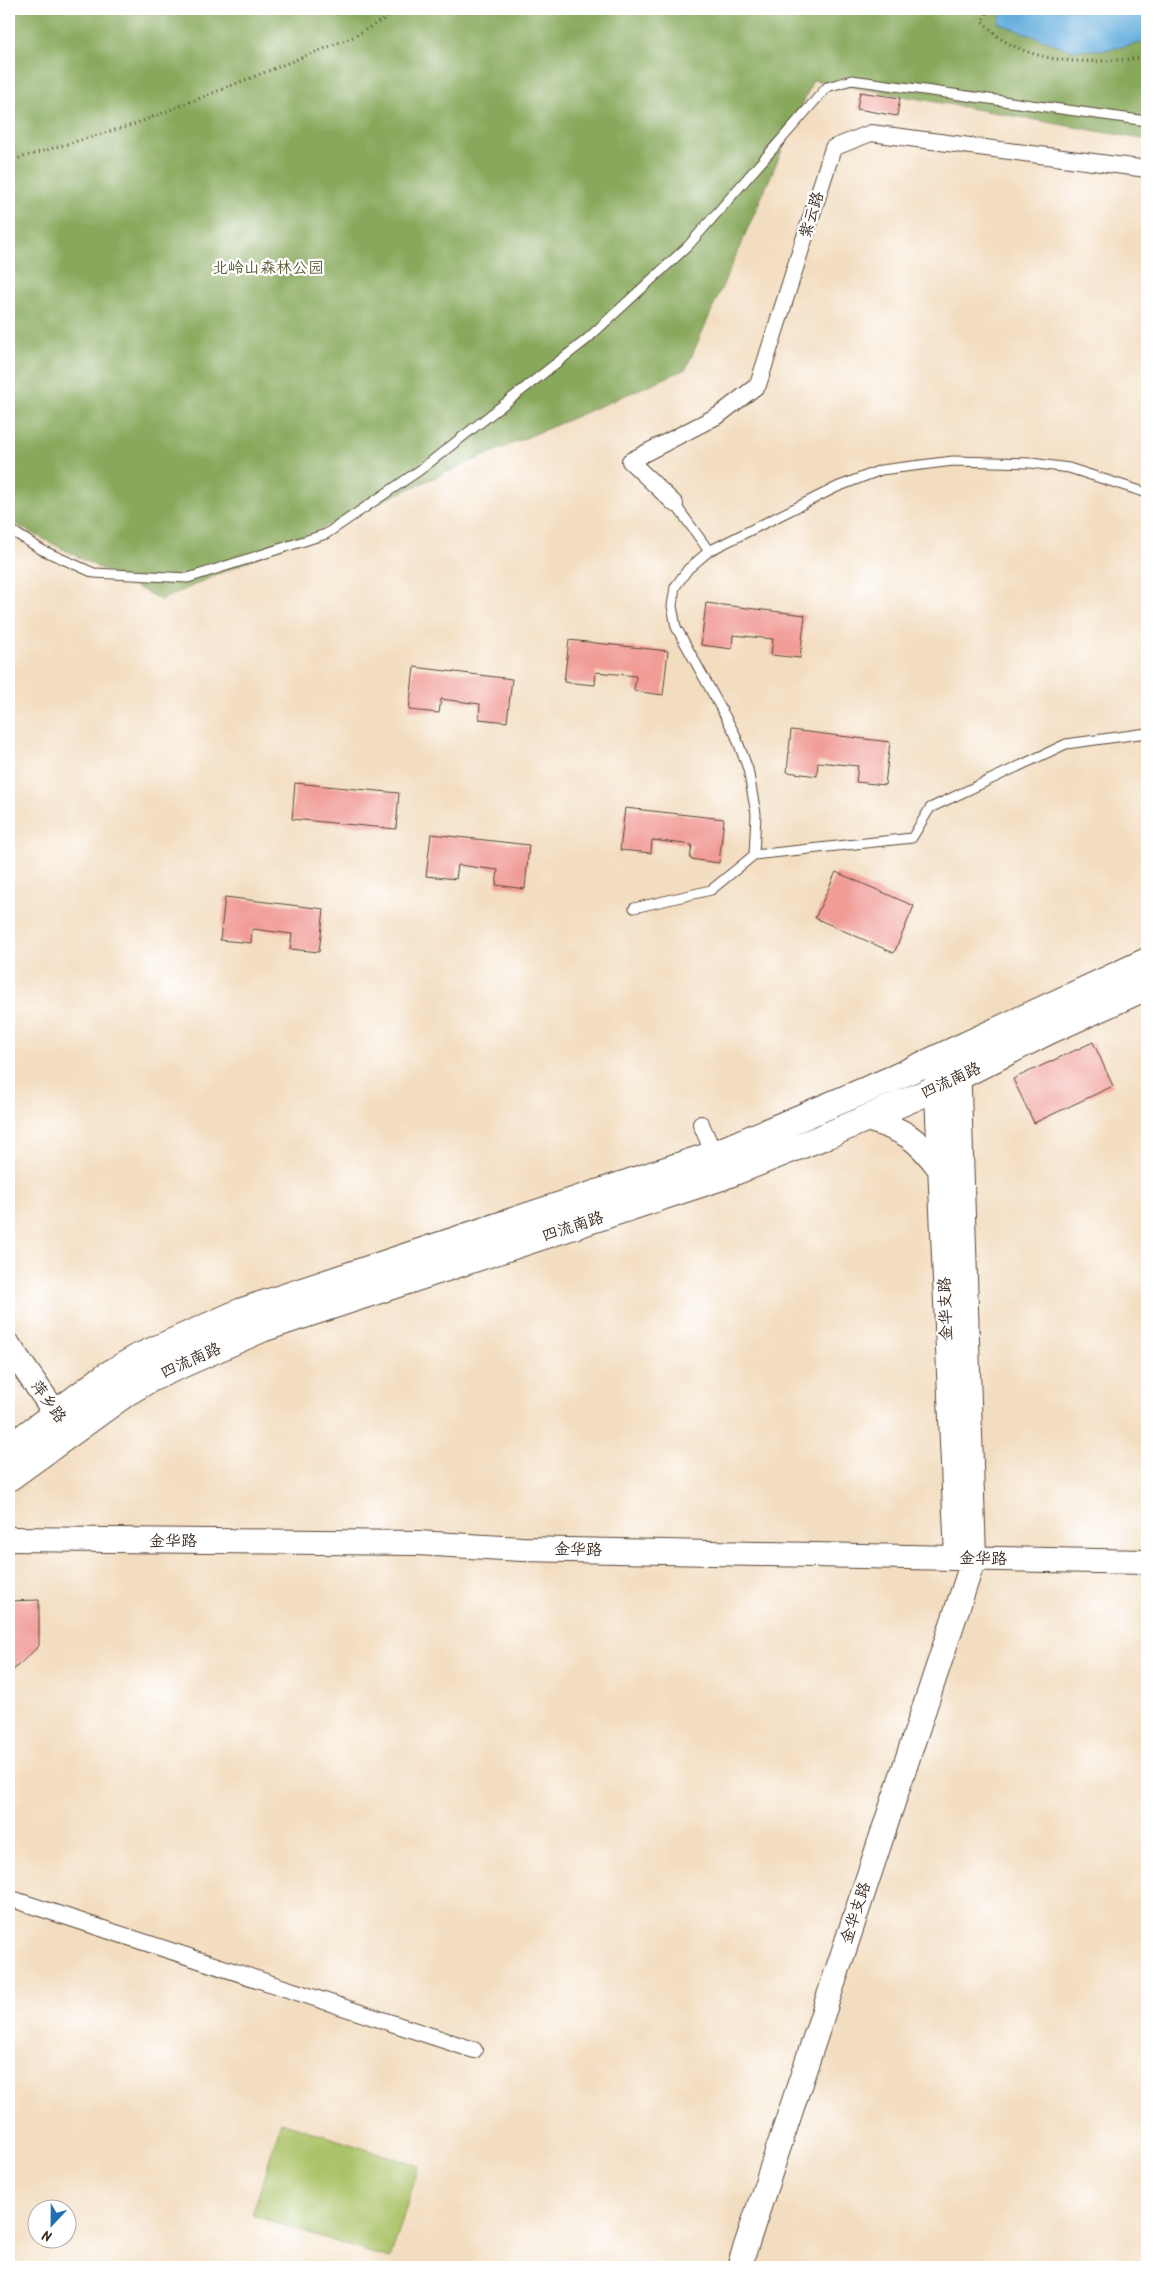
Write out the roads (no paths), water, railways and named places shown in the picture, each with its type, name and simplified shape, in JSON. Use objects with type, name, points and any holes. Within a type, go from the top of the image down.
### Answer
[{"type":"main road","name":"四流南路","points":[[718,1165],[826,1108],[1147,962]]},
{"type":"main road","name":"四流南路","points":[[9,1478],[107,1375],[138,1357],[242,1311],[866,1119],[948,1083],[1047,1032],[1147,987]]},
{"type":"main road","name":"四流南路","points":[[9,1448],[63,1423]]},
{"type":"street","name":"紫云路","points":[[675,504],[630,460],[719,415],[758,385],[833,148],[871,134],[1147,169]]},
{"type":"street","points":[[947,1054],[966,1558]]},
{"type":"street","name":"金华支路","points":[[739,2267],[966,1558],[940,1169],[948,1083]]},
{"type":"street","points":[[866,1119],[890,1126],[914,1138],[940,1169]]},
{"type":"street","points":[[701,1124],[718,1165]]},
{"type":"street","name":"萍乡路","points":[[9,1346],[63,1423]]},
{"type":"street","name":"金华路","points":[[9,1539],[417,1543],[522,1549],[1147,1562]]},
{"type":"street","points":[[9,1898],[474,2050]]},
{"type":"lane","points":[[9,529],[42,550],[94,573],[188,578],[326,534],[420,470],[586,340],[688,246],[827,87],[852,80],[1147,121]]},
{"type":"lane","points":[[754,855],[756,814],[748,769],[735,734],[676,627],[672,606],[675,587],[688,569],[709,551],[837,487],[881,470],[953,462],[1031,463],[1070,468],[1147,493]]},
{"type":"lane","points":[[675,504],[709,551]]},
{"type":"lane","points":[[634,908],[711,890],[754,855],[912,838],[930,808],[1066,744],[1147,733]]},
{"type":"water","points":[[1004,9],[1147,9],[1147,42],[1105,50],[1071,50],[998,23]]},
{"type":"park label","name":"北岭山森林公园","points":[[268,268]]}]
